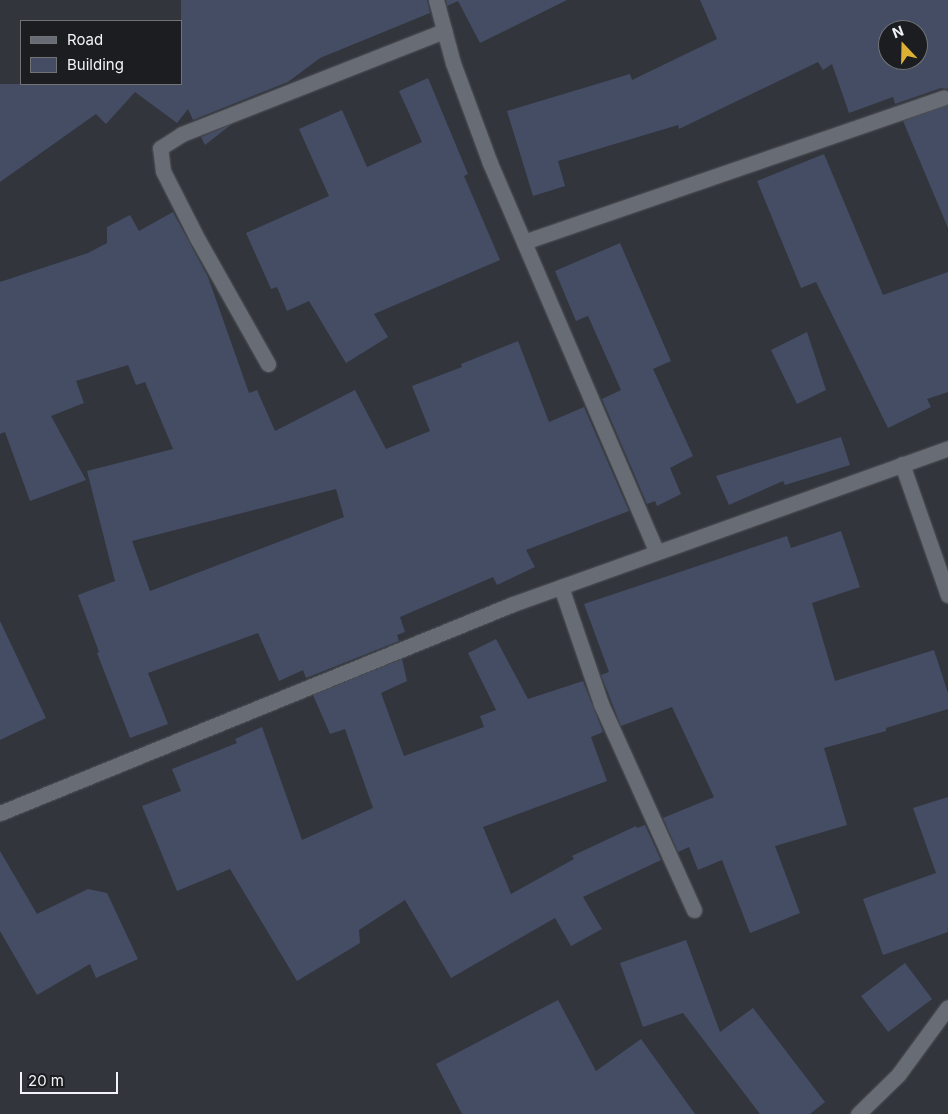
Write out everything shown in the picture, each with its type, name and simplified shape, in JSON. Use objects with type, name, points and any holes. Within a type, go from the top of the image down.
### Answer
[{"type":"street","points":[[436,0],[453,63],[490,163],[657,552]]},
{"type":"street","points":[[268,364],[198,240],[163,170],[160,148],[182,134],[444,31]]},
{"type":"street","points":[[524,242],[944,97]]},
{"type":"street","points":[[0,813],[503,608],[948,448]]},
{"type":"street","points":[[902,464],[948,595]]},
{"type":"street","points":[[561,586],[601,704],[694,910]]},
{"type":"street","points":[[858,1114],[898,1075],[948,1006]]},
{"type":"building","points":[[181,0],[427,0],[430,13],[320,58],[288,82],[193,120],[188,109],[177,123],[135,92],[106,124],[96,114],[0,182],[0,84],[182,85]]},
{"type":"building","points":[[446,0],[567,0],[480,43],[458,1],[447,6]]},
{"type":"building","points":[[700,0],[948,0],[948,89],[941,88],[895,104],[893,97],[849,113],[832,64],[823,70],[818,62],[679,129],[678,125],[558,161],[565,186],[533,196],[507,111],[630,74],[632,80],[717,39]]},
{"type":"building","points":[[428,78],[468,174],[464,176],[500,260],[374,314],[388,337],[346,363],[309,301],[287,311],[277,287],[271,289],[246,233],[329,196],[299,129],[342,110],[367,167],[422,142],[399,91]]},
{"type":"building","points":[[948,105],[948,228],[903,121]]},
{"type":"building","points":[[232,124],[205,145],[201,137]]},
{"type":"building","points":[[824,154],[883,295],[948,272],[948,392],[927,399],[931,407],[888,428],[816,282],[801,288],[757,181]]},
{"type":"building","points":[[173,212],[208,277],[249,393],[257,390],[275,431],[355,390],[386,449],[430,431],[412,386],[462,367],[461,364],[518,341],[549,422],[584,407],[629,511],[526,550],[535,567],[497,585],[493,577],[400,617],[405,632],[397,635],[399,641],[306,678],[303,670],[279,681],[258,633],[148,673],[168,724],[130,738],[97,653],[99,652],[78,595],[115,581],[87,471],[173,449],[145,382],[136,385],[128,365],[76,381],[84,403],[51,416],[86,480],[30,501],[5,432],[0,434],[0,282],[88,253],[107,243],[107,227],[130,215],[139,231]],"holes":[[[336,489],[344,517],[150,591],[132,541]]]},
{"type":"building","points":[[620,243],[671,361],[653,369],[693,456],[670,468],[681,494],[657,506],[655,501],[647,504],[602,399],[621,390],[588,316],[576,321],[555,271]]},
{"type":"building","points":[[807,332],[826,390],[797,404],[771,350]]},
{"type":"building","points":[[841,437],[850,465],[785,485],[783,481],[729,505],[716,476]]},
{"type":"building","points":[[841,531],[860,587],[812,603],[835,681],[934,650],[948,693],[948,709],[886,728],[886,731],[824,748],[847,825],[775,846],[800,913],[750,933],[722,860],[698,870],[689,847],[678,852],[663,818],[714,797],[672,707],[621,726],[601,675],[609,672],[584,604],[787,536],[791,548]]},
{"type":"building","points":[[0,621],[46,718],[0,740]]},
{"type":"building","points":[[496,639],[528,699],[583,681],[603,732],[591,737],[607,781],[483,827],[511,894],[574,859],[572,856],[636,826],[637,828],[645,825],[661,860],[583,897],[602,929],[571,946],[555,918],[451,978],[405,900],[359,930],[360,943],[297,981],[230,869],[177,891],[142,806],[181,791],[172,769],[237,743],[235,739],[262,727],[302,840],[373,808],[345,729],[330,734],[313,695],[402,659],[407,681],[381,693],[404,756],[484,727],[480,716],[496,710],[468,653]]},
{"type":"building","points":[[948,797],[948,932],[883,955],[863,899],[936,873],[913,808]]},
{"type":"building","points":[[0,851],[37,914],[88,889],[107,893],[138,959],[96,978],[90,964],[37,995],[0,931]]},
{"type":"building","points":[[686,940],[720,1032],[753,1008],[825,1102],[810,1114],[760,1114],[683,1013],[643,1027],[620,963]]},
{"type":"building","points":[[905,963],[932,999],[888,1032],[861,996]]},
{"type":"building","points":[[558,1000],[596,1071],[641,1039],[695,1114],[462,1114],[436,1064]]}]
